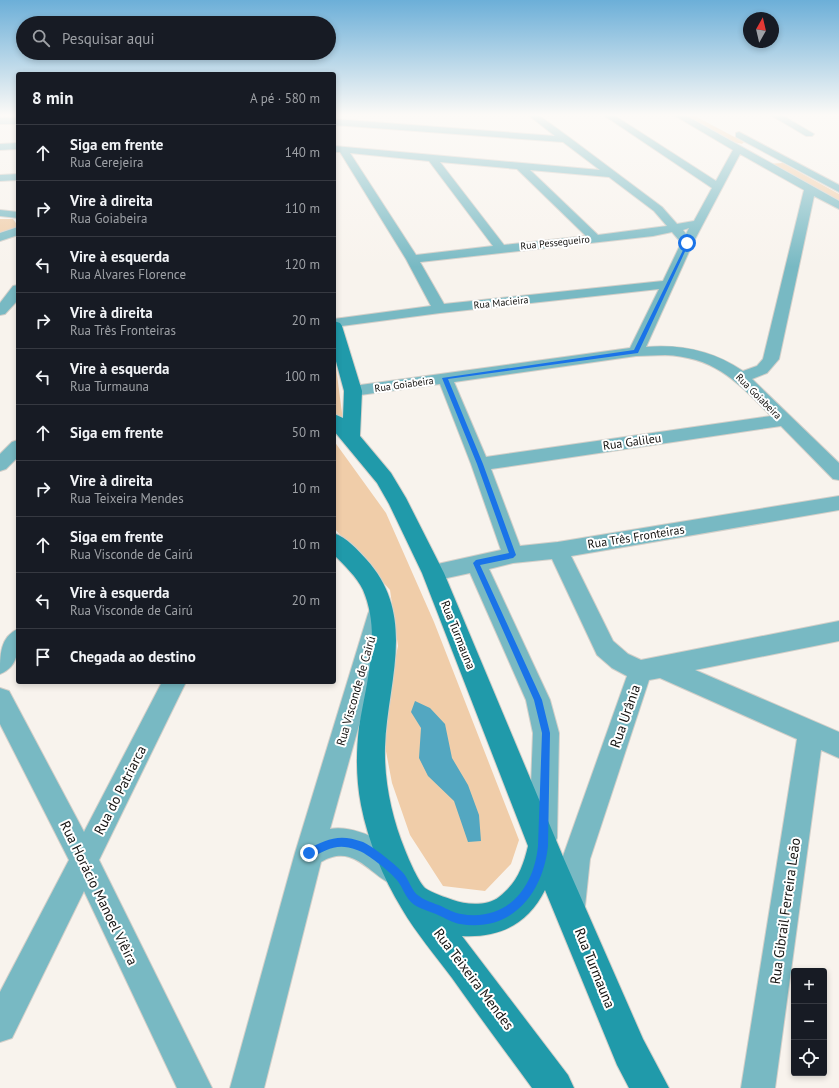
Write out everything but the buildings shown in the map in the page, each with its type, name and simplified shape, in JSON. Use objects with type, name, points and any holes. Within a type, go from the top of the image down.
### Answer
[{"type":"main road","points":[[336,332],[353,391],[351,437]]},
{"type":"main road","name":"Rua Turmauna","points":[[336,422],[351,437],[384,478],[399,503],[433,573],[557,858],[570,907],[630,1052],[650,1088]]},
{"type":"main road","points":[[336,544],[362,570],[374,588],[380,610]]},
{"type":"main road","name":"Rua Teixeira Mendes","points":[[380,610],[384,637],[383,669],[371,747],[372,791],[383,829],[407,888],[555,1088]]},
{"type":"main road","points":[[407,888],[460,919],[483,920],[504,913],[525,897],[532,886],[540,867],[557,858]]},
{"type":"street","points":[[348,165],[412,259],[440,309]]},
{"type":"street","points":[[436,165],[500,248]]},
{"type":"street","points":[[497,165],[609,174]]},
{"type":"street","points":[[598,165],[658,209],[687,243]]},
{"type":"street","points":[[684,165],[718,187]]},
{"type":"street","points":[[636,352],[687,243],[730,165]]},
{"type":"street","points":[[764,165],[836,205]]},
{"type":"street","points":[[795,165],[839,189]]},
{"type":"street","points":[[522,167],[594,237]]},
{"type":"street","points":[[0,178],[16,177]]},
{"type":"street","points":[[740,376],[762,370],[768,366],[771,359],[807,205],[809,190]]},
{"type":"street","points":[[807,205],[836,205]]},
{"type":"street","points":[[0,213],[16,214]]},
{"type":"street","name":"Rua Pessegueiro","points":[[412,259],[594,237],[653,232],[699,223]]},
{"type":"street","points":[[0,237],[16,232]]},
{"type":"street","name":"Rua Macieira","points":[[336,325],[440,309],[668,284]]},
{"type":"street","points":[[0,311],[11,300],[16,292]]},
{"type":"street","name":"Rua Goiabeira","points":[[353,391],[664,349],[705,355],[722,363],[740,376],[839,474]]},
{"type":"street","points":[[445,378],[480,464],[513,555]]},
{"type":"street","name":"Rua Galileu","points":[[480,464],[784,420]]},
{"type":"street","points":[[0,465],[16,448]]},
{"type":"street","name":"Rua Três Fronteiras","points":[[433,573],[513,555],[558,550],[839,503]]},
{"type":"street","name":"Rua Urânia","points":[[557,858],[650,669],[620,661],[605,648],[558,550]]},
{"type":"street","name":"Rua Turmauna","points":[[476,563],[540,706],[546,733],[557,858]]},
{"type":"street","name":"Rua Visconde de Cairú","points":[[247,1088],[309,853],[380,610]]},
{"type":"street","points":[[650,669],[839,631]]},
{"type":"street","points":[[0,663],[16,642]]},
{"type":"street","points":[[650,669],[839,745]]},
{"type":"street","name":"Rua do Patriarca","points":[[0,1026],[173,684]]},
{"type":"street","name":"Rua Horácio Manoel Viêira","points":[[0,699],[84,861],[195,1088]]},
{"type":"street","name":"Rua Gibrail Ferreira Leão","points":[[758,1088],[811,733]]},
{"type":"street","points":[[309,853],[328,843],[346,842],[362,847],[407,888]]},
{"type":"street","points":[[630,1052],[666,1088]]},
{"type":"shaded area","points":[[768,165],[786,165],[839,194],[839,204]]},
{"type":"shaded area","points":[[0,219],[13,219],[16,223],[16,228],[0,234]]},
{"type":"shaded area","points":[[336,367],[342,413],[342,418],[336,416]]},
{"type":"shaded area","points":[[336,444],[386,513],[434,622],[519,840],[511,864],[485,891],[443,886],[410,835],[392,783],[381,725],[398,646],[390,590],[336,530]]},
{"type":"water","points":[[415,701],[430,708],[445,724],[452,758],[468,785],[479,815],[481,841],[468,842],[454,801],[428,776],[419,758],[421,728],[411,712]]},
{"type":"route","points":[[309,853],[328,843],[346,842],[362,847],[400,876],[414,899],[460,919],[483,920],[504,913],[525,897],[532,886],[538,875],[543,846],[546,733],[538,700],[476,563],[513,555],[480,464],[445,378],[636,352],[687,243]]}]
